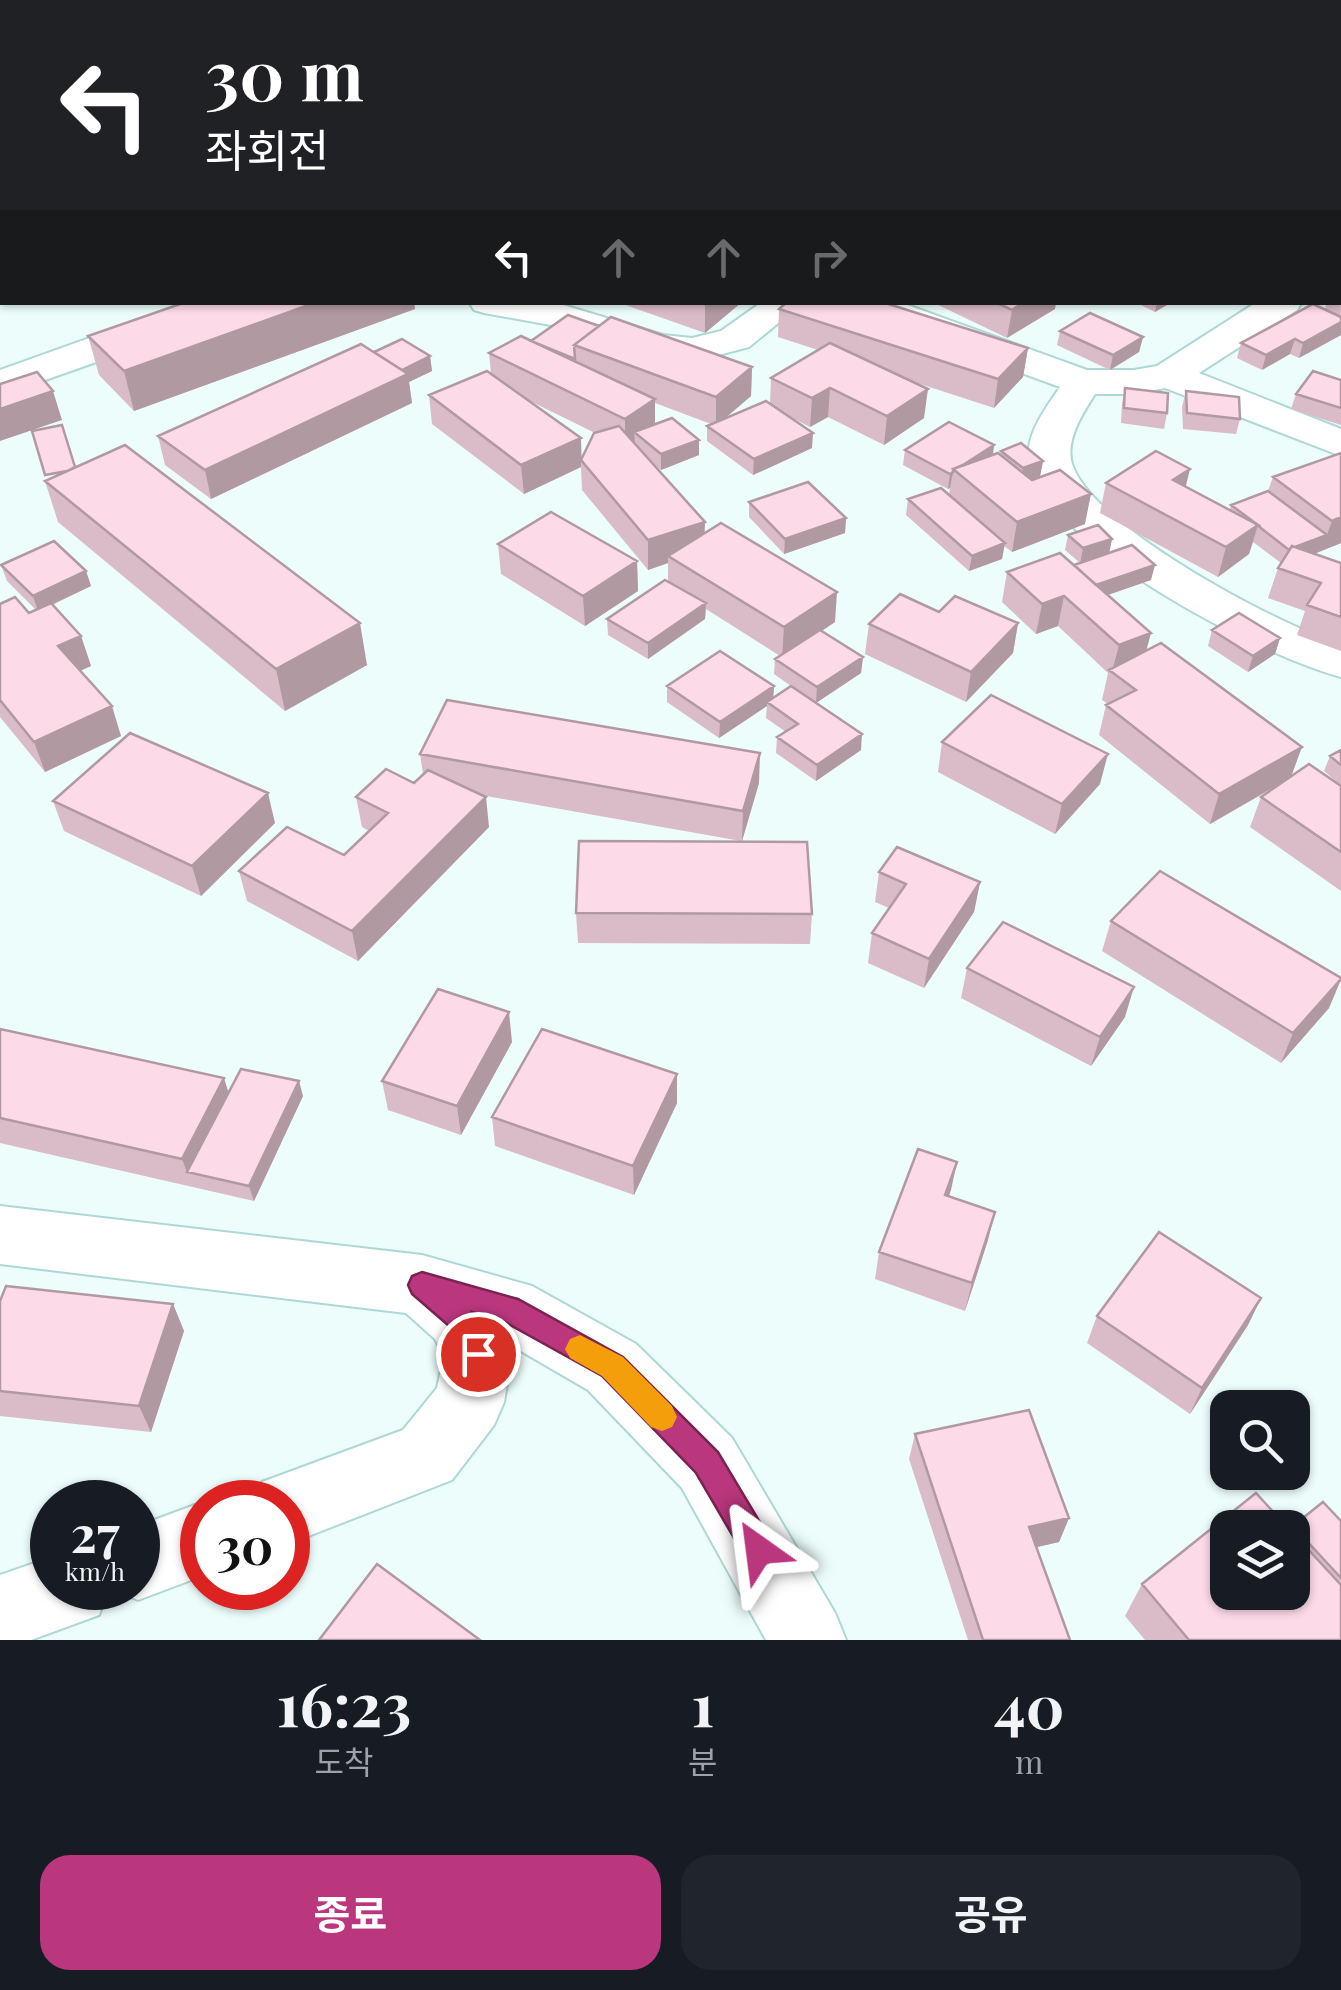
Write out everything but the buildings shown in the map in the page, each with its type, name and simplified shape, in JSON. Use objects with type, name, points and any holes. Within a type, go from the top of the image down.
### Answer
[{"type":"main road","points":[[0,384],[221,305]]},
{"type":"street","points":[[515,305],[543,308],[669,350],[706,350],[737,338],[782,305]]},
{"type":"street","points":[[870,305],[1083,382],[1134,382],[1168,375],[1279,305]]},
{"type":"street","points":[[1168,375],[1341,444]]},
{"type":"street","points":[[1083,382],[1050,438],[1051,468],[1069,500],[1124,548],[1229,612],[1319,657],[1341,661]]},
{"type":"street","points":[[0,1234],[422,1285],[508,1308],[612,1366],[707,1463],[808,1640]]},
{"type":"street","points":[[310,1500],[428,1456],[469,1402],[478,1354],[460,1317],[422,1285]]},
{"type":"street","points":[[0,1613],[30,1603]]},
{"type":"slow traffic","points":[[580,1349],[612,1366],[662,1417]]},
{"type":"route","points":[[478,1354],[460,1317],[422,1285],[508,1308],[612,1366],[707,1463],[759,1550]]}]
